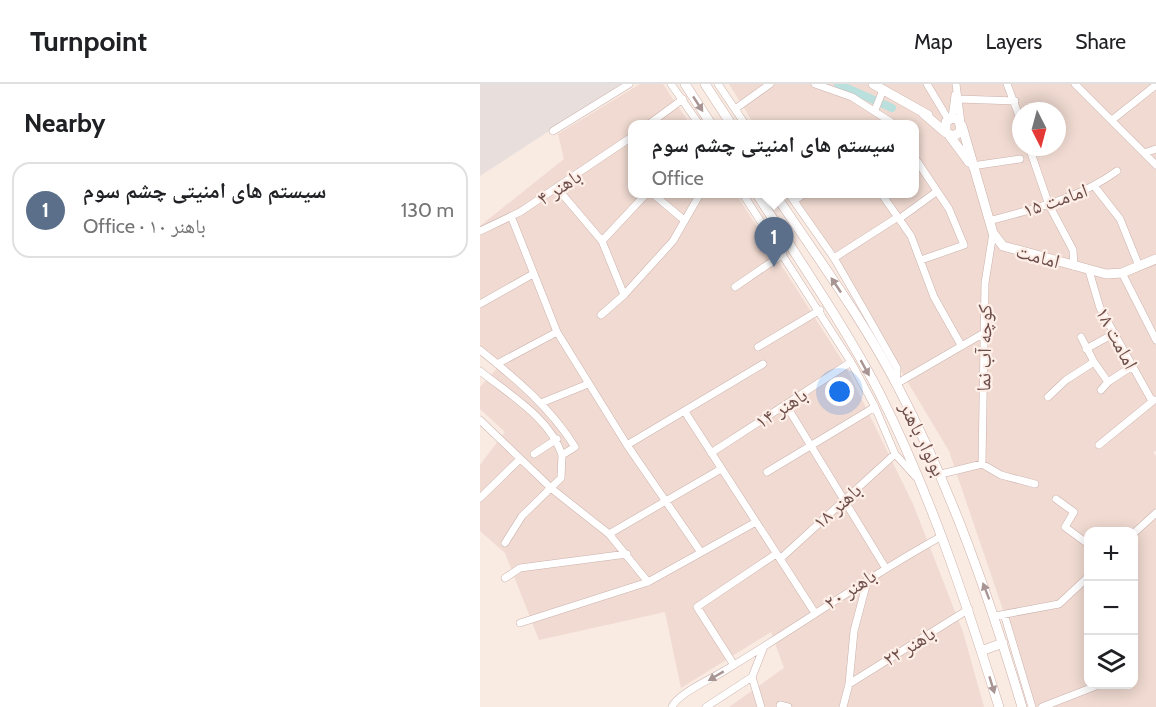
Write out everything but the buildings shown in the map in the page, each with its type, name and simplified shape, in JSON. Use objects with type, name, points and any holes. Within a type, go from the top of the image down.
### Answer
[{"type":"main road","points":[[685,84],[708,120]]},
{"type":"main road","points":[[705,84],[728,120]]},
{"type":"main road","name":"امامت","points":[[876,93],[923,113],[961,125],[993,233],[1003,246],[1089,271],[1122,273],[1156,259]]},
{"type":"main road","name":"امامت","points":[[923,113],[948,134],[972,166]]},
{"type":"main road","points":[[948,120],[948,134],[958,134],[961,125]]},
{"type":"main road","name":"بولوار باهنر","points":[[760,198],[842,324],[879,392],[942,536],[969,609],[999,707]]},
{"type":"main road","points":[[764,204],[769,198]]},
{"type":"main road","name":"بولوار باهنر","points":[[779,198],[860,312],[941,474],[999,615],[1004,643],[1022,707]]},
{"type":"main road","points":[[981,651],[1004,643]]},
{"type":"street","points":[[553,131],[629,84]]},
{"type":"street","points":[[671,84],[696,120]]},
{"type":"street","points":[[718,84],[742,120]]},
{"type":"street","points":[[735,109],[770,84]]},
{"type":"street","points":[[815,84],[852,97],[876,93],[892,120]]},
{"type":"street","points":[[927,84],[948,120]]},
{"type":"street","points":[[948,120],[956,84]]},
{"type":"street","points":[[956,84],[961,125]]},
{"type":"street","points":[[959,99],[1015,101],[1007,84]]},
{"type":"street","points":[[1076,84],[1156,165]]},
{"type":"street","points":[[1112,120],[1156,85]]},
{"type":"street","points":[[654,120],[683,99]]},
{"type":"street","name":"باهنر ۴","points":[[480,231],[511,216],[557,188],[628,139]]},
{"type":"street","points":[[1144,153],[1156,149]]},
{"type":"street","points":[[1032,156],[1049,205],[1073,250],[1074,266]]},
{"type":"street","points":[[972,166],[1020,159]]},
{"type":"street","points":[[919,170],[949,209],[964,244],[921,260]]},
{"type":"street","name":"امامت ۱۵","points":[[989,221],[1049,205],[1095,187],[1117,171]]},
{"type":"street","points":[[1095,187],[1120,219],[1139,266]]},
{"type":"street","points":[[557,188],[602,241],[624,295]]},
{"type":"street","points":[[834,258],[936,192]]},
{"type":"street","points":[[602,241],[642,198]]},
{"type":"street","points":[[657,198],[684,220]]},
{"type":"street","points":[[601,315],[624,295],[673,241],[698,198]]},
{"type":"street","points":[[746,198],[820,310],[851,362],[875,407],[895,454],[919,481]]},
{"type":"street","points":[[792,198],[834,258],[860,312]]},
{"type":"street","points":[[794,201],[798,198]]},
{"type":"street","points":[[884,198],[911,236],[934,297],[961,345]]},
{"type":"street","points":[[511,216],[557,332],[627,446],[700,551]]},
{"type":"street","name":"کوچه آب نما","points":[[982,464],[985,283],[993,233]]},
{"type":"street","points":[[735,287],[783,254]]},
{"type":"street","name":"امامت ۱۸","points":[[1089,271],[1100,308],[1131,367],[1154,400]]},
{"type":"street","points":[[480,304],[533,273]]},
{"type":"street","points":[[1122,273],[1156,340]]},
{"type":"street","points":[[758,347],[820,310]]},
{"type":"street","points":[[497,364],[557,332]]},
{"type":"street","points":[[896,384],[984,333]]},
{"type":"street","points":[[1086,349],[1115,333]]},
{"type":"street","points":[[1081,337],[1086,349],[1108,382]]},
{"type":"street","points":[[480,350],[541,403],[575,447],[562,455]]},
{"type":"street","name":"باهنر ۱۴","points":[[711,453],[851,362]]},
{"type":"street","points":[[1048,397],[1066,380],[1094,362]]},
{"type":"street","points":[[627,446],[763,364]]},
{"type":"street","points":[[1101,390],[1108,382],[1131,367]]},
{"type":"street","points":[[481,373],[530,411],[556,439],[562,455],[561,478],[522,516],[505,543]]},
{"type":"street","points":[[541,403],[588,384]]},
{"type":"street","points":[[1099,445],[1154,400]]},
{"type":"street","points":[[786,405],[885,567]]},
{"type":"street","points":[[767,472],[875,407]]},
{"type":"street","points":[[685,412],[815,613]]},
{"type":"street","points":[[480,420],[552,489],[609,534],[648,582]]},
{"type":"street","points":[[534,454],[556,439]]},
{"type":"street","name":"باهنر ۱۸","points":[[734,665],[697,607],[778,557],[895,454]]},
{"type":"street","points":[[480,498],[520,459]]},
{"type":"street","points":[[941,474],[982,464],[1001,475],[1035,484]]},
{"type":"street","points":[[609,534],[721,469]]},
{"type":"street","points":[[1056,499],[1074,512],[1065,527],[1084,540]]},
{"type":"street","points":[[1138,529],[1156,513]]},
{"type":"street","points":[[520,623],[648,582],[700,551],[756,522]]},
{"type":"street","name":"باهنر ۲۰","points":[[672,707],[674,702],[687,693],[763,649],[885,567],[942,536]]},
{"type":"street","points":[[505,578],[520,568],[627,554]]},
{"type":"street","points":[[843,707],[849,684],[855,631],[868,578]]},
{"type":"street","points":[[1032,707],[999,615],[1059,604],[1085,581]]},
{"type":"street","name":"باهنر ۲۲","points":[[849,684],[969,609]]},
{"type":"street","points":[[706,707],[752,676],[763,649]]},
{"type":"street","points":[[752,676],[761,707]]},
{"type":"street","points":[[1042,707],[1088,689]]},
{"type":"shaded area","points":[[480,84],[621,84],[480,176]]},
{"type":"shaded area","points":[[640,84],[663,84],[687,120],[628,120],[628,198],[739,198],[845,365],[913,504],[963,632],[984,707],[729,707],[784,668],[771,632],[681,688],[665,612],[539,640],[505,553],[480,531],[480,465],[505,432],[480,409],[480,387],[501,364],[480,348],[480,226],[564,159],[558,134]]},
{"type":"shaded area","points":[[729,84],[1156,84],[1156,451],[1153,452],[1156,456],[1156,707],[1036,707],[949,451],[797,198],[919,198],[919,120],[752,120]]},
{"type":"waterway","points":[[838,84],[892,108]]},
{"type":"place","name":"سیستم های امنیتی چشم سوم","points":[[774,267]]}]
